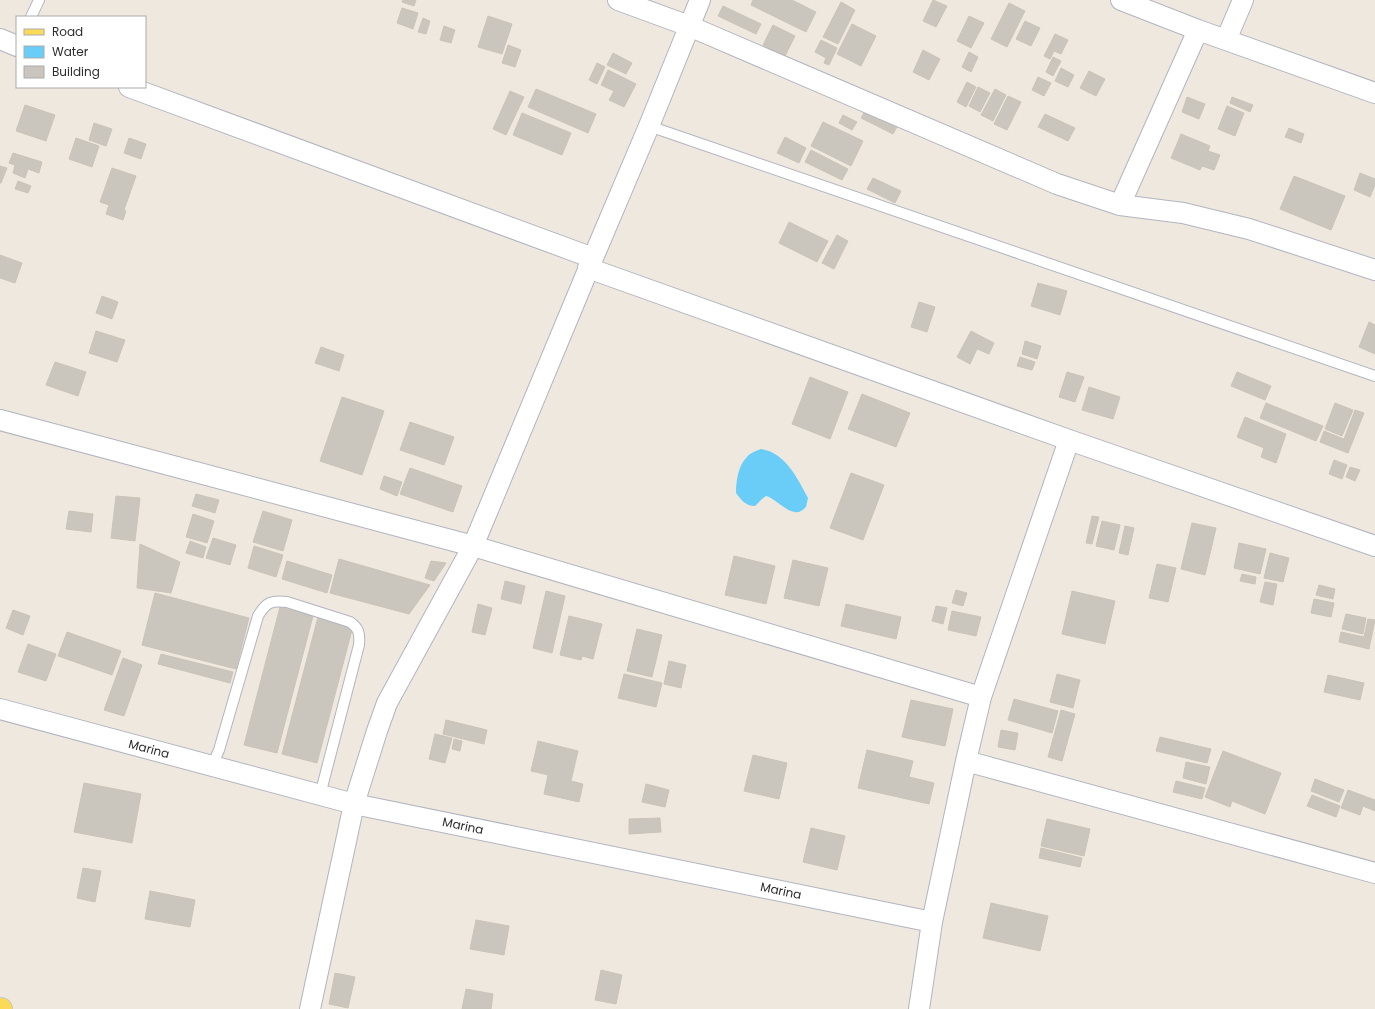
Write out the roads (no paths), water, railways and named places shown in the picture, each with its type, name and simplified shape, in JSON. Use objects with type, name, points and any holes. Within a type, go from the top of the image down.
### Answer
[{"type":"street","points":[[618,0],[689,26],[1057,184],[1120,205],[1183,213],[1249,229],[1375,270]]},
{"type":"street","points":[[310,1009],[354,804],[376,731],[387,703],[473,546],[650,126],[700,0]]},
{"type":"street","points":[[1120,0],[1198,30],[1375,93]]},
{"type":"street","points":[[1226,40],[1243,0]]},
{"type":"street","points":[[1120,205],[1198,30]]},
{"type":"street","points":[[0,39],[16,46]]},
{"type":"street","points":[[132,88],[591,263],[1069,440],[1374,544]]},
{"type":"street","points":[[0,420],[473,546],[981,697]]},
{"type":"street","points":[[919,1009],[932,922],[981,697],[1069,440]]},
{"type":"street","name":"Marina","points":[[0,708],[354,804],[932,922]]},
{"type":"street","points":[[966,761],[1375,873]]},
{"type":"lane","points":[[31,16],[39,0]]},
{"type":"lane","points":[[650,126],[1375,376]]},
{"type":"lane","points":[[212,766],[219,750],[258,616],[267,604],[279,601],[287,602],[350,622],[359,630],[359,644],[320,795]]},
{"type":"water","points":[[761,449],[770,451],[777,455],[795,475],[808,498],[806,507],[802,510],[798,512],[790,511],[770,497],[766,496],[755,506],[752,506],[744,502],[736,493],[737,479],[741,464],[750,454]]}]
